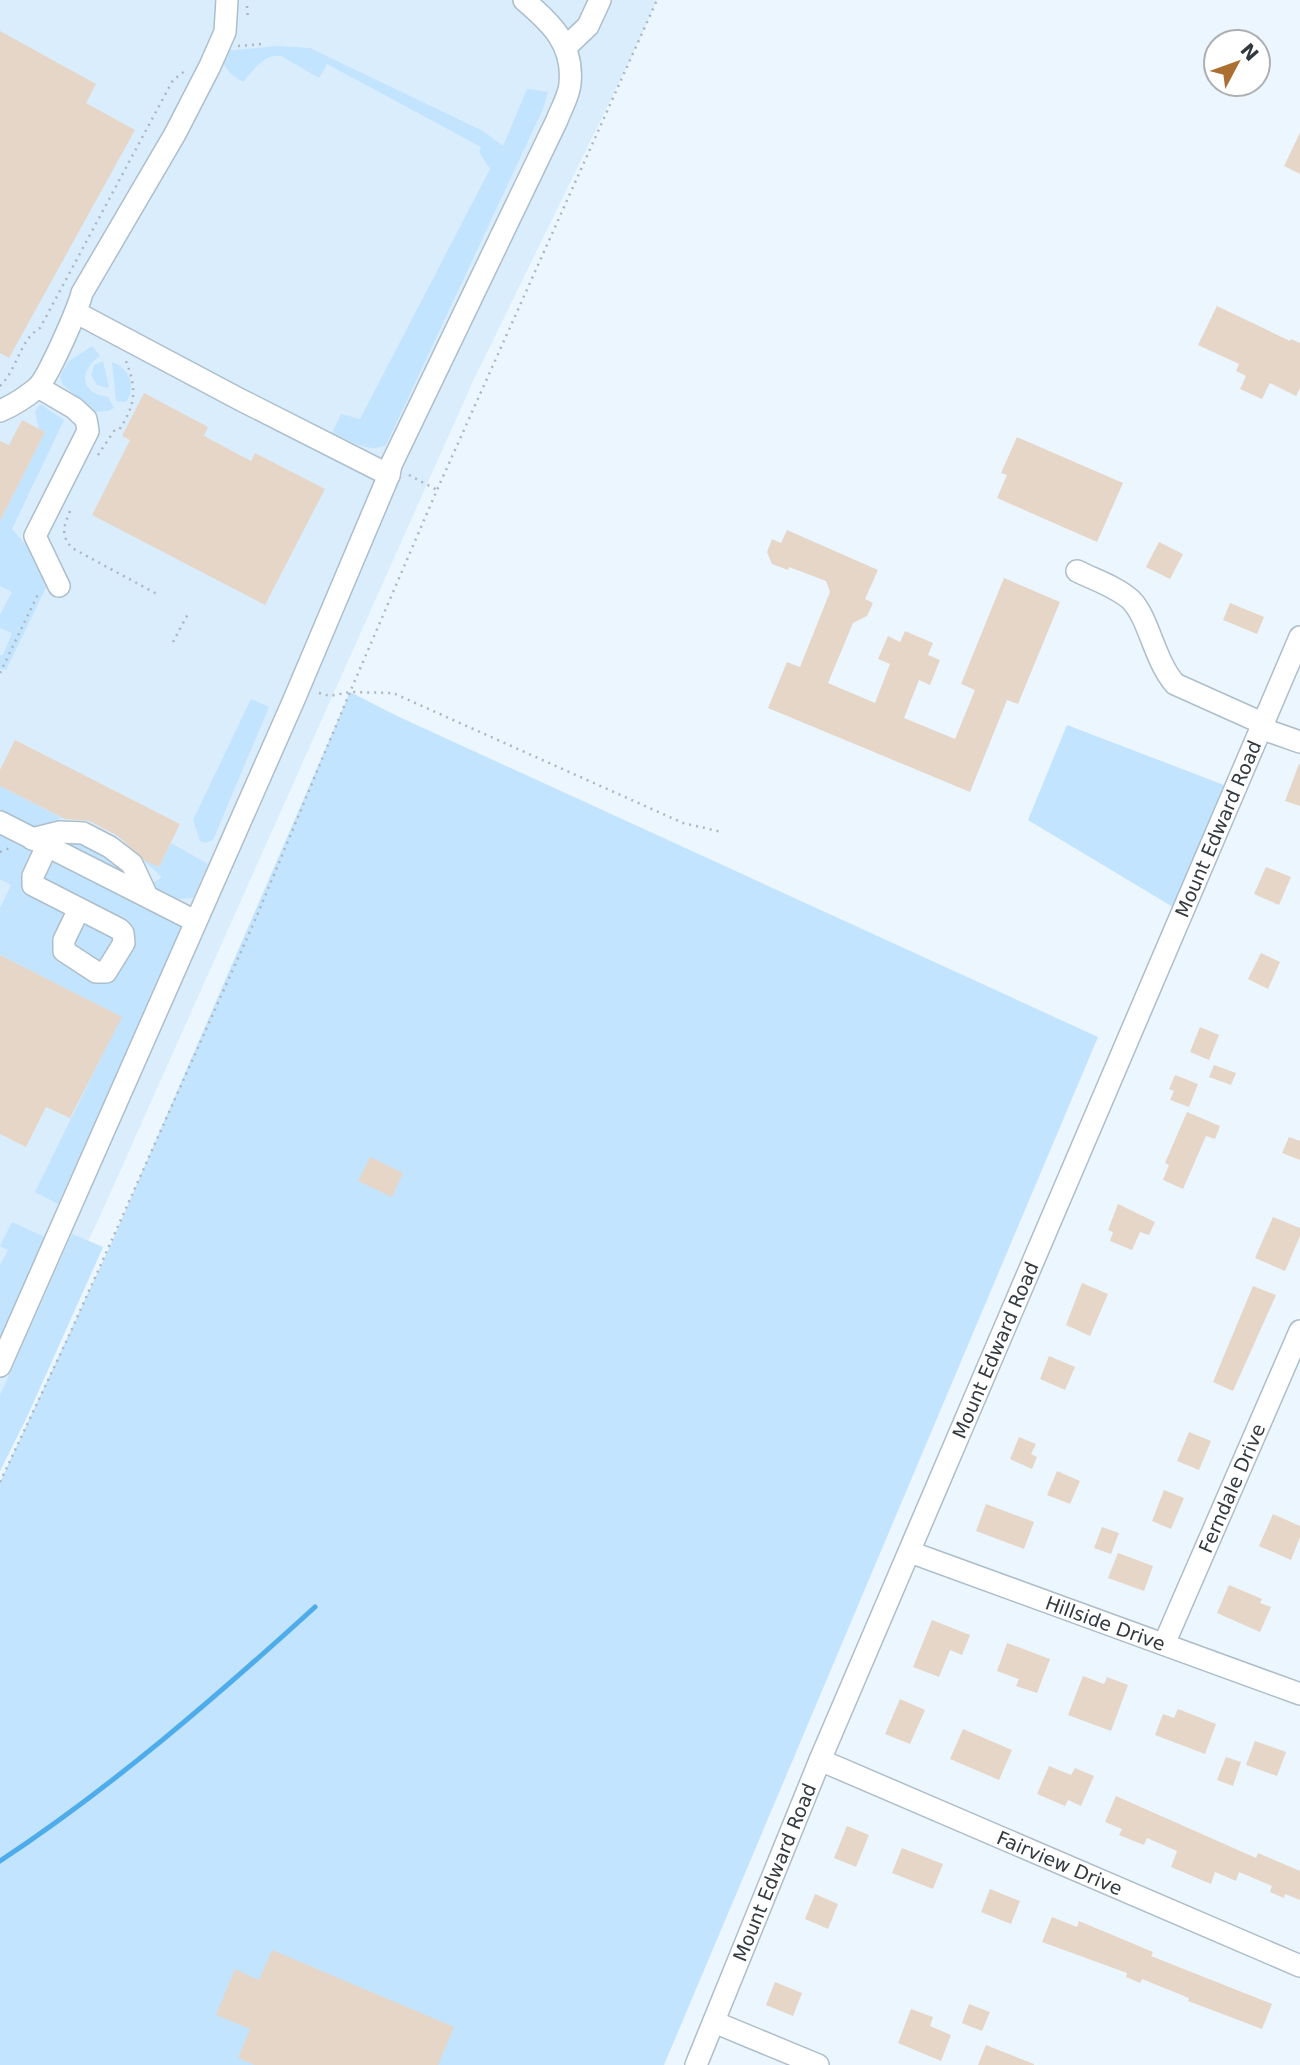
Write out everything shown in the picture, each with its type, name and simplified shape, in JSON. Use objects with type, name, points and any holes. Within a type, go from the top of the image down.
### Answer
[{"type":"street","points":[[0,411],[14,405],[38,387],[77,313],[82,293],[175,134],[210,66],[225,32],[227,0]]},
{"type":"street","points":[[398,475],[391,465],[557,120],[570,86],[570,64],[566,47],[550,22],[524,0]]},
{"type":"street","points":[[566,47],[589,26],[600,0]]},
{"type":"street","points":[[77,313],[239,399],[398,475]]},
{"type":"street","points":[[38,387],[74,408],[86,419],[89,431],[36,536],[55,576]]},
{"type":"street","points":[[0,1367],[298,688],[398,475]]},
{"type":"street","points":[[1077,571],[1117,590],[1132,601],[1165,673],[1175,684],[1300,742]]},
{"type":"street","name":"Mount Edward Road","points":[[696,2065],[820,1760],[1300,637]]},
{"type":"street","points":[[0,822],[195,920]]},
{"type":"street","points":[[40,843],[33,885],[79,909]]},
{"type":"street","name":"Ferndale Drive","points":[[1164,1644],[1300,1331]]},
{"type":"street","name":"Hillside Drive","points":[[910,1552],[1300,1694]]},
{"type":"street","name":"Fairview Drive","points":[[820,1760],[1300,1966]]},
{"type":"street","points":[[714,2022],[818,2065]]},
{"type":"path","points":[[247,0],[248,20]]},
{"type":"path","points":[[0,1482],[67,1340],[256,918],[437,490],[657,0]]},
{"type":"path","points":[[231,47],[262,44]]},
{"type":"path","points":[[0,386],[10,374],[32,332],[40,328],[173,80],[190,67]]},
{"type":"path","points":[[97,457],[114,431],[119,430],[132,407],[132,378],[126,360],[120,354]]},
{"type":"path","points":[[398,475],[437,490]]},
{"type":"path","points":[[75,502],[65,525],[65,540],[72,548],[157,594]]},
{"type":"path","points":[[0,673],[55,576]]},
{"type":"path","points":[[173,642],[189,612]]},
{"type":"path","points":[[298,688],[330,696],[350,692],[393,693],[684,823],[722,832]]},
{"type":"shaded area","points":[[0,0],[657,0],[474,379],[100,1216],[0,1427]]},
{"type":"shaded area","points":[[278,46],[310,48],[483,131],[503,146],[527,89],[548,92],[543,109],[386,445],[379,447],[359,445],[332,433],[341,414],[360,419],[490,169],[479,152],[481,147],[327,64],[319,78],[281,56],[270,57],[260,63],[243,82],[230,73],[223,62],[223,51]]},
{"type":"shaded area","points":[[92,346],[100,356],[88,368],[85,380],[92,391],[108,397],[114,408],[108,411],[95,412],[62,384],[60,376],[68,362]]},
{"type":"shaded area","points":[[103,361],[109,387],[107,388],[97,385],[91,375],[94,365]]},
{"type":"shaded area","points":[[112,362],[130,378],[131,390],[126,402],[116,401]]},
{"type":"shaded area","points":[[40,404],[64,420],[12,529],[52,575],[6,670],[0,669],[0,655],[3,655],[12,633],[0,628],[0,615],[12,592],[0,586],[0,521],[45,432],[39,429],[35,412]]},
{"type":"shaded area","points":[[350,692],[397,716],[1098,1037],[664,2065],[0,2065],[0,1482],[111,1244]]},
{"type":"shaded area","points":[[251,699],[269,707],[213,840],[205,843],[200,841],[193,820]]},
{"type":"shaded area","points":[[1067,725],[1224,785],[1173,907],[1028,820]]},
{"type":"shaded area","points":[[0,786],[62,818],[27,831],[0,816]]},
{"type":"shaded area","points":[[0,833],[184,926],[58,1204],[35,1192],[121,1017],[0,955],[0,908],[11,885],[0,879]]},
{"type":"shaded area","points":[[77,838],[119,862],[129,876],[47,839]]},
{"type":"shaded area","points":[[171,843],[208,864],[193,898],[166,900],[153,883],[162,877],[142,859],[159,867]]},
{"type":"shaded area","points":[[12,1222],[47,1238],[0,1338],[0,1265],[8,1250],[0,1246]]},
{"type":"shaded area","points":[[72,1234],[103,1247],[0,1471],[0,1395]]},
{"type":"building","points":[[0,31],[96,84],[86,103],[135,130],[9,358],[0,353]]},
{"type":"building","points":[[1300,133],[1300,174],[1284,166]]},
{"type":"building","points":[[1217,306],[1290,341],[1291,339],[1300,343],[1300,388],[1296,396],[1270,383],[1262,399],[1240,389],[1246,376],[1236,371],[1239,364],[1198,345]]},
{"type":"building","points":[[144,393],[208,427],[204,436],[251,461],[255,453],[325,489],[265,605],[92,515],[130,440],[122,436]]},
{"type":"building","points":[[22,420],[45,432],[0,521],[0,441],[9,445]]},
{"type":"building","points":[[1017,437],[1123,483],[1097,542],[997,498],[1007,475],[1001,473]]},
{"type":"building","points":[[787,530],[878,570],[865,599],[873,603],[867,616],[853,623],[828,683],[875,703],[890,664],[878,659],[888,636],[900,642],[905,631],[933,643],[928,655],[940,660],[930,685],[919,680],[904,718],[955,739],[975,690],[961,684],[1004,578],[1060,602],[1018,704],[1007,700],[970,792],[768,708],[787,662],[800,667],[830,592],[826,581],[789,567],[788,570],[772,564],[767,552],[772,539],[781,543]]},
{"type":"building","points":[[1159,542],[1183,554],[1170,579],[1146,567]]},
{"type":"building","points":[[1230,603],[1264,617],[1257,634],[1223,620]]},
{"type":"building","points":[[15,740],[180,824],[159,867],[144,860],[118,836],[89,821],[65,819],[0,786],[0,770]]},
{"type":"building","points":[[1300,764],[1300,806],[1285,801]]},
{"type":"building","points":[[1266,867],[1291,877],[1279,905],[1254,894]]},
{"type":"building","points":[[1261,953],[1280,962],[1268,989],[1248,979]]},
{"type":"building","points":[[0,955],[122,1017],[70,1118],[46,1107],[26,1147],[0,1134]]},
{"type":"building","points":[[1200,1027],[1219,1035],[1209,1060],[1190,1052]]},
{"type":"building","points":[[1214,1065],[1236,1073],[1231,1085],[1209,1077]]},
{"type":"building","points":[[1175,1075],[1198,1084],[1189,1107],[1170,1100],[1174,1091],[1169,1089]]},
{"type":"building","points":[[1187,1112],[1220,1126],[1215,1139],[1206,1136],[1183,1189],[1163,1180],[1169,1165],[1165,1163]]},
{"type":"building","points":[[1289,1137],[1300,1141],[1300,1160],[1282,1153]]},
{"type":"building","points":[[370,1157],[403,1173],[392,1197],[358,1181]]},
{"type":"building","points":[[1118,1204],[1155,1222],[1149,1235],[1140,1232],[1132,1250],[1110,1241],[1113,1232],[1108,1230]]},
{"type":"building","points":[[1273,1217],[1300,1228],[1300,1236],[1285,1271],[1255,1258]]},
{"type":"building","points":[[1082,1283],[1108,1294],[1090,1336],[1066,1325]]},
{"type":"building","points":[[1253,1286],[1276,1295],[1233,1391],[1213,1382]]},
{"type":"building","points":[[1049,1356],[1075,1367],[1065,1390],[1040,1379]]},
{"type":"building","points":[[1189,1432],[1211,1441],[1199,1470],[1177,1461]]},
{"type":"building","points":[[1019,1437],[1036,1444],[1031,1454],[1037,1457],[1032,1469],[1010,1459]]},
{"type":"building","points":[[1057,1471],[1080,1481],[1070,1504],[1047,1495]]},
{"type":"building","points":[[1164,1490],[1184,1498],[1171,1529],[1152,1521]]},
{"type":"building","points":[[986,1504],[1034,1522],[1024,1549],[976,1531]]},
{"type":"building","points":[[1273,1514],[1300,1526],[1300,1537],[1291,1560],[1259,1546]]},
{"type":"building","points":[[1102,1527],[1119,1533],[1111,1554],[1094,1548]]},
{"type":"building","points":[[1118,1553],[1153,1566],[1144,1591],[1108,1578]]},
{"type":"building","points":[[1229,1585],[1262,1599],[1260,1603],[1271,1607],[1260,1632],[1217,1613]]},
{"type":"building","points":[[932,1620],[970,1635],[962,1655],[950,1650],[939,1677],[913,1667]]},
{"type":"building","points":[[1007,1643],[1050,1659],[1037,1693],[1016,1686],[1019,1679],[997,1671]]},
{"type":"building","points":[[1083,1676],[1104,1684],[1107,1677],[1128,1685],[1111,1731],[1068,1715]]},
{"type":"building","points":[[900,1699],[925,1710],[910,1744],[885,1734]]},
{"type":"building","points":[[1178,1709],[1216,1724],[1205,1754],[1155,1735],[1163,1714],[1174,1718]]},
{"type":"building","points":[[963,1729],[1012,1750],[999,1780],[950,1759]]},
{"type":"building","points":[[1255,1741],[1286,1752],[1277,1776],[1246,1765]]},
{"type":"building","points":[[1226,1757],[1241,1762],[1233,1786],[1217,1780]]},
{"type":"building","points":[[1049,1766],[1071,1775],[1075,1768],[1094,1776],[1081,1806],[1068,1800],[1065,1806],[1037,1794]]},
{"type":"building","points":[[1116,1796],[1256,1858],[1258,1853],[1300,1871],[1300,1900],[1285,1894],[1284,1898],[1270,1892],[1272,1886],[1239,1872],[1236,1881],[1215,1872],[1211,1884],[1171,1867],[1177,1851],[1147,1838],[1144,1845],[1119,1835],[1122,1829],[1105,1822]]},
{"type":"building","points":[[847,1826],[869,1835],[856,1867],[834,1858]]},
{"type":"building","points":[[902,1848],[943,1864],[933,1889],[892,1873]]},
{"type":"building","points":[[990,1889],[1020,1901],[1011,1924],[981,1912]]},
{"type":"building","points":[[815,1894],[838,1904],[828,1929],[805,1919]]},
{"type":"building","points":[[1052,1917],[1077,1927],[1079,1921],[1153,1952],[1151,1956],[1272,2004],[1262,2029],[1188,2001],[1189,1998],[1142,1979],[1140,1983],[1126,1977],[1127,1973],[1042,1942]]},
{"type":"building","points":[[272,1950],[454,2027],[438,2065],[255,2065],[238,2058],[250,2029],[216,2015],[235,1969],[259,1980]]},
{"type":"building","points":[[775,1982],[802,1993],[793,2016],[766,2005]]},
{"type":"building","points":[[969,2004],[990,2012],[982,2031],[962,2023]]},
{"type":"building","points":[[911,2009],[933,2017],[930,2026],[951,2035],[941,2061],[898,2043]]},
{"type":"building","points":[[986,2045],[1034,2064],[1034,2065],[978,2065]]},
{"type":"waterway","points":[[0,1861],[123,1772],[315,1607]]}]
